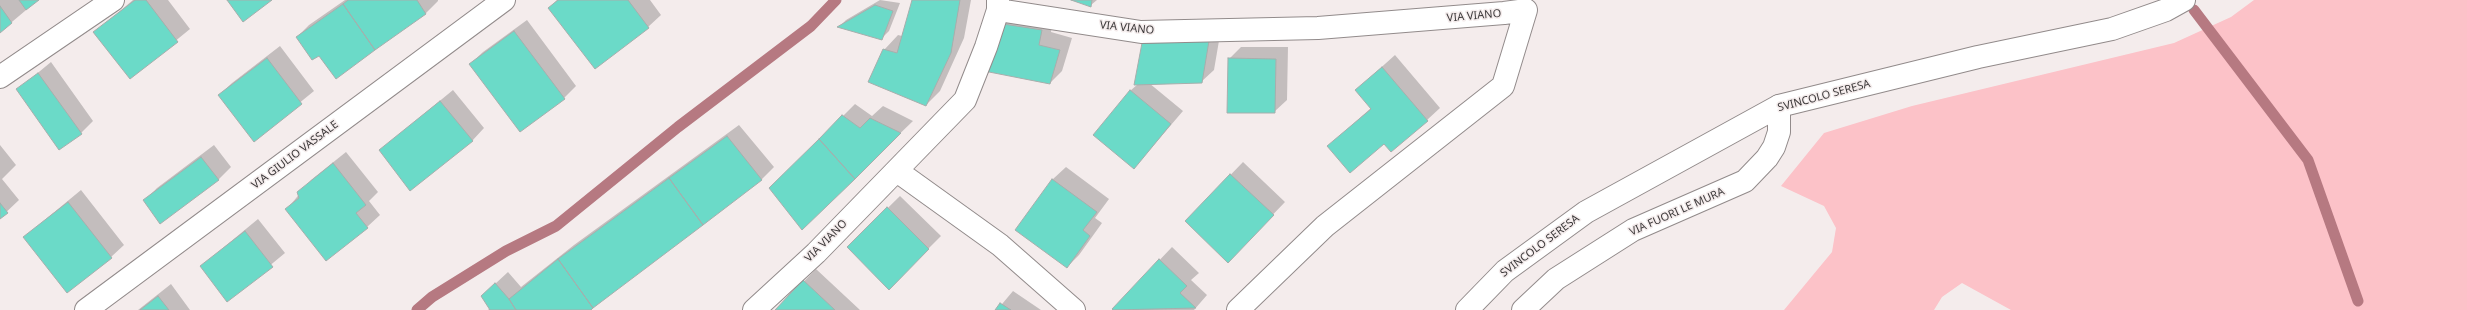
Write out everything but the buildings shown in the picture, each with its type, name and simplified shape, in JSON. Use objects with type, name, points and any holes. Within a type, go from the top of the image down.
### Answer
[{"type":"street","points":[[0,77],[113,0]]},
{"type":"street","name":"VIA GIULIO VASSALE","points":[[86,310],[504,0]]},
{"type":"street","name":"SVINCOLO SERESA","points":[[1467,310],[1505,271],[1586,212],[1779,106],[1978,57],[2112,29],[2166,10],[2184,0]]},
{"type":"street","name":"VIA VIANO","points":[[754,310],[816,253],[965,100],[986,47],[998,5],[1142,32],[1318,28],[1526,10],[1503,86],[1325,226],[1238,310]]},
{"type":"street","name":"VIA FUORI LE MURA","points":[[1522,310],[1556,279],[1633,230],[1745,181],[1767,158],[1774,147],[1779,132],[1779,106]]},
{"type":"street","points":[[897,171],[1000,245],[1074,310]]},
{"type":"shaded area","points":[[2254,0],[2467,0],[2467,310],[2011,310],[1962,283],[1942,297],[1934,310],[1784,310],[1832,252],[1836,228],[1824,206],[1781,186],[1824,133],[1912,106],[2174,43],[2231,17]]},
{"type":"waterway","points":[[417,310],[432,297],[506,251],[556,226],[678,127],[811,26],[836,0]]},
{"type":"waterway","points":[[2194,10],[2308,160],[2358,301]]}]
